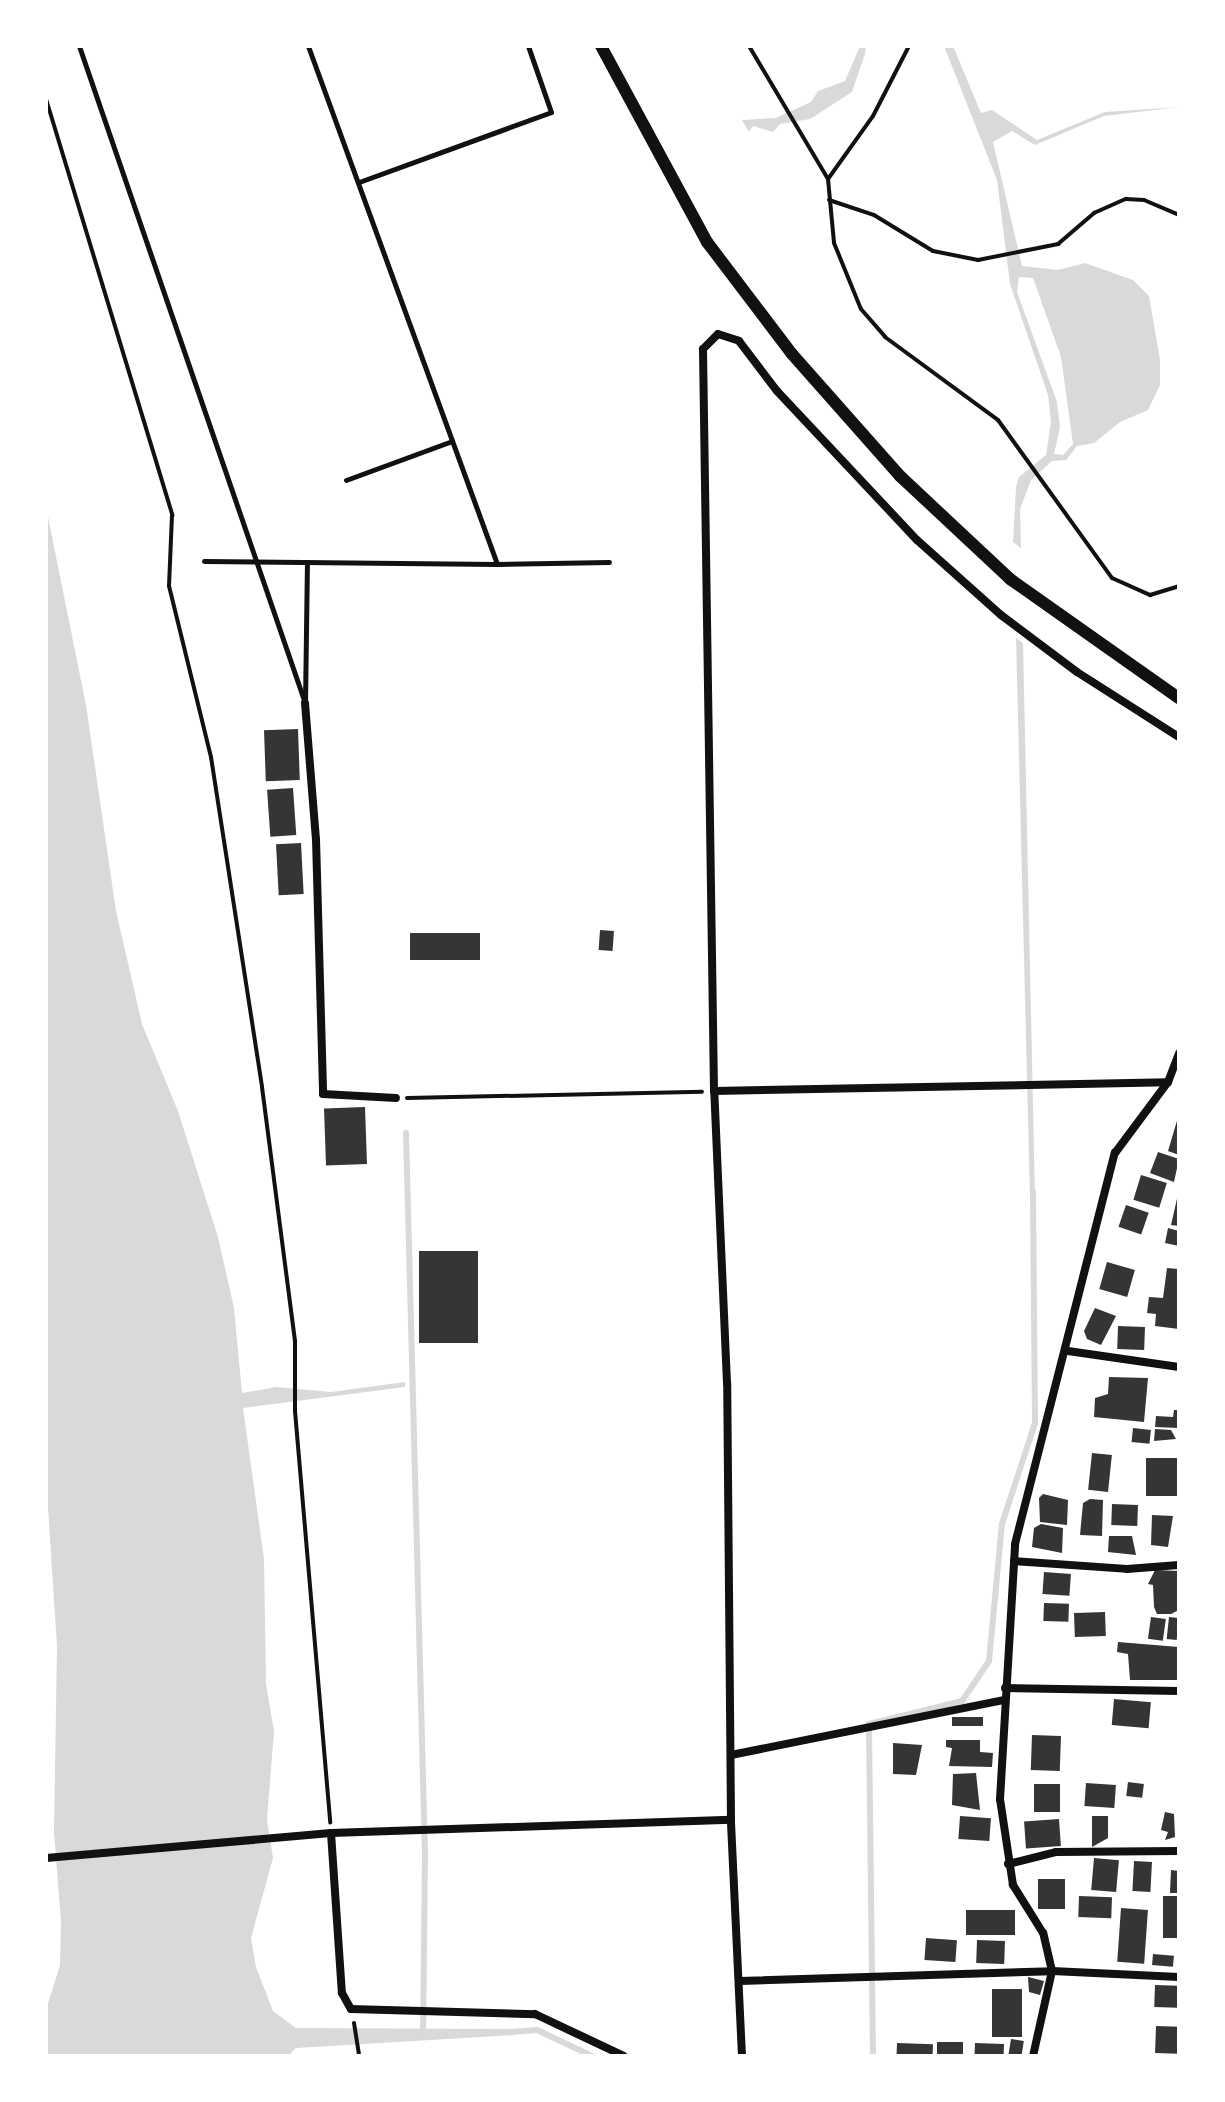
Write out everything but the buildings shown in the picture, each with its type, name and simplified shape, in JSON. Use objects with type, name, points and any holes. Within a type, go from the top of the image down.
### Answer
[{"type":"street","points":[[601,46],[700,230],[792,354],[911,487],[1010,579],[1179,698]]},
{"type":"street","points":[[742,2056],[731,1820],[727,1383],[714,1091],[703,349],[718,334],[739,341],[837,456],[917,540],[1001,615],[1077,672],[1179,737]]},
{"type":"street","points":[[305,703],[316,839],[323,1094],[396,1098]]},
{"type":"street","points":[[1033,2056],[1052,1971],[1043,1933],[1013,1885],[1000,1799],[1014,1561],[1115,1153],[1168,1082],[1179,1053]]},
{"type":"street","points":[[714,1091],[1168,1082]]},
{"type":"street","points":[[1068,1351],[1179,1367]]},
{"type":"street","points":[[1014,1561],[1127,1569],[1179,1565]]},
{"type":"street","points":[[1005,1688],[1179,1691]]},
{"type":"street","points":[[731,1755],[1005,1700]]},
{"type":"street","points":[[46,1858],[331,1833],[731,1820]]},
{"type":"street","points":[[331,1833],[342,1993],[351,2009],[535,2014],[624,2056]]},
{"type":"street","points":[[1008,1864],[1056,1852],[1179,1851]]},
{"type":"street","points":[[740,1981],[1052,1971],[1179,1977]]},
{"type":"lane","points":[[79,46],[305,703]]},
{"type":"lane","points":[[308,46],[497,564]]},
{"type":"lane","points":[[358,182],[551,112],[528,46]]},
{"type":"lane","points":[[346,480],[452,441]]},
{"type":"lane","points":[[204,561],[609,562]]},
{"type":"lane","points":[[305,703],[307,562]]},
{"type":"path","points":[[749,46],[800,124],[828,179],[841,269],[861,309],[885,337],[998,420],[1030,459],[1112,578],[1150,595],[1179,586]]},
{"type":"path","points":[[828,179],[898,71],[909,46]]},
{"type":"path","points":[[46,99],[172,515],[169,586],[211,757],[295,1341],[295,1411],[331,1833]]},
{"type":"path","points":[[829,200],[874,215],[933,251],[978,260],[1058,244],[1094,213],[1126,199],[1144,200],[1179,215]]},
{"type":"path","points":[[396,1098],[714,1091]]},
{"type":"path","points":[[351,2009],[359,2056]]},
{"type":"shaded area","points":[[860,46],[866,46],[865,54],[852,92],[810,119],[780,124],[773,132],[753,126],[749,132],[742,120],[776,118],[811,102],[818,91],[845,81]]},
{"type":"shaded area","points":[[944,46],[953,46],[981,113],[992,110],[1037,140],[1105,112],[1179,107],[1104,116],[1035,145],[1012,131],[993,142],[1022,266],[1058,270],[1085,263],[1133,280],[1149,296],[1160,360],[1160,385],[1148,410],[1120,422],[1094,443],[1077,446],[1066,460],[1052,461],[1031,480],[1020,509],[1021,548],[1013,542],[1016,487],[1019,477],[1046,455],[1051,422],[1048,395],[1010,284],[997,180]],"holes":[[[1019,277],[1033,278],[1061,357],[1073,444],[1063,455],[1054,454],[1060,427],[1057,402],[1017,292]]]},
{"type":"shaded area","points":[[46,507],[86,705],[116,911],[142,1024],[178,1111],[218,1237],[234,1308],[242,1393],[276,1387],[331,1392],[405,1382],[405,1387],[243,1408],[264,1559],[266,1684],[274,1731],[267,1820],[273,1858],[251,1938],[256,1967],[273,2011],[296,2028],[514,2029],[515,2035],[296,2048],[288,2056],[46,2056],[46,2010],[60,1965],[61,1922],[54,1832],[57,1646],[46,1477]]},
{"type":"shaded area","points":[[1016,638],[1023,643],[1035,1199],[1030,1198]]},
{"type":"waterway","points":[[406,1133],[425,1853],[423,2036]]},
{"type":"waterway","points":[[873,2056],[869,1724],[962,1701],[989,1661],[1002,1524],[1035,1423],[1033,1192]]},
{"type":"waterway","points":[[509,2032],[537,2030],[592,2056]]}]
